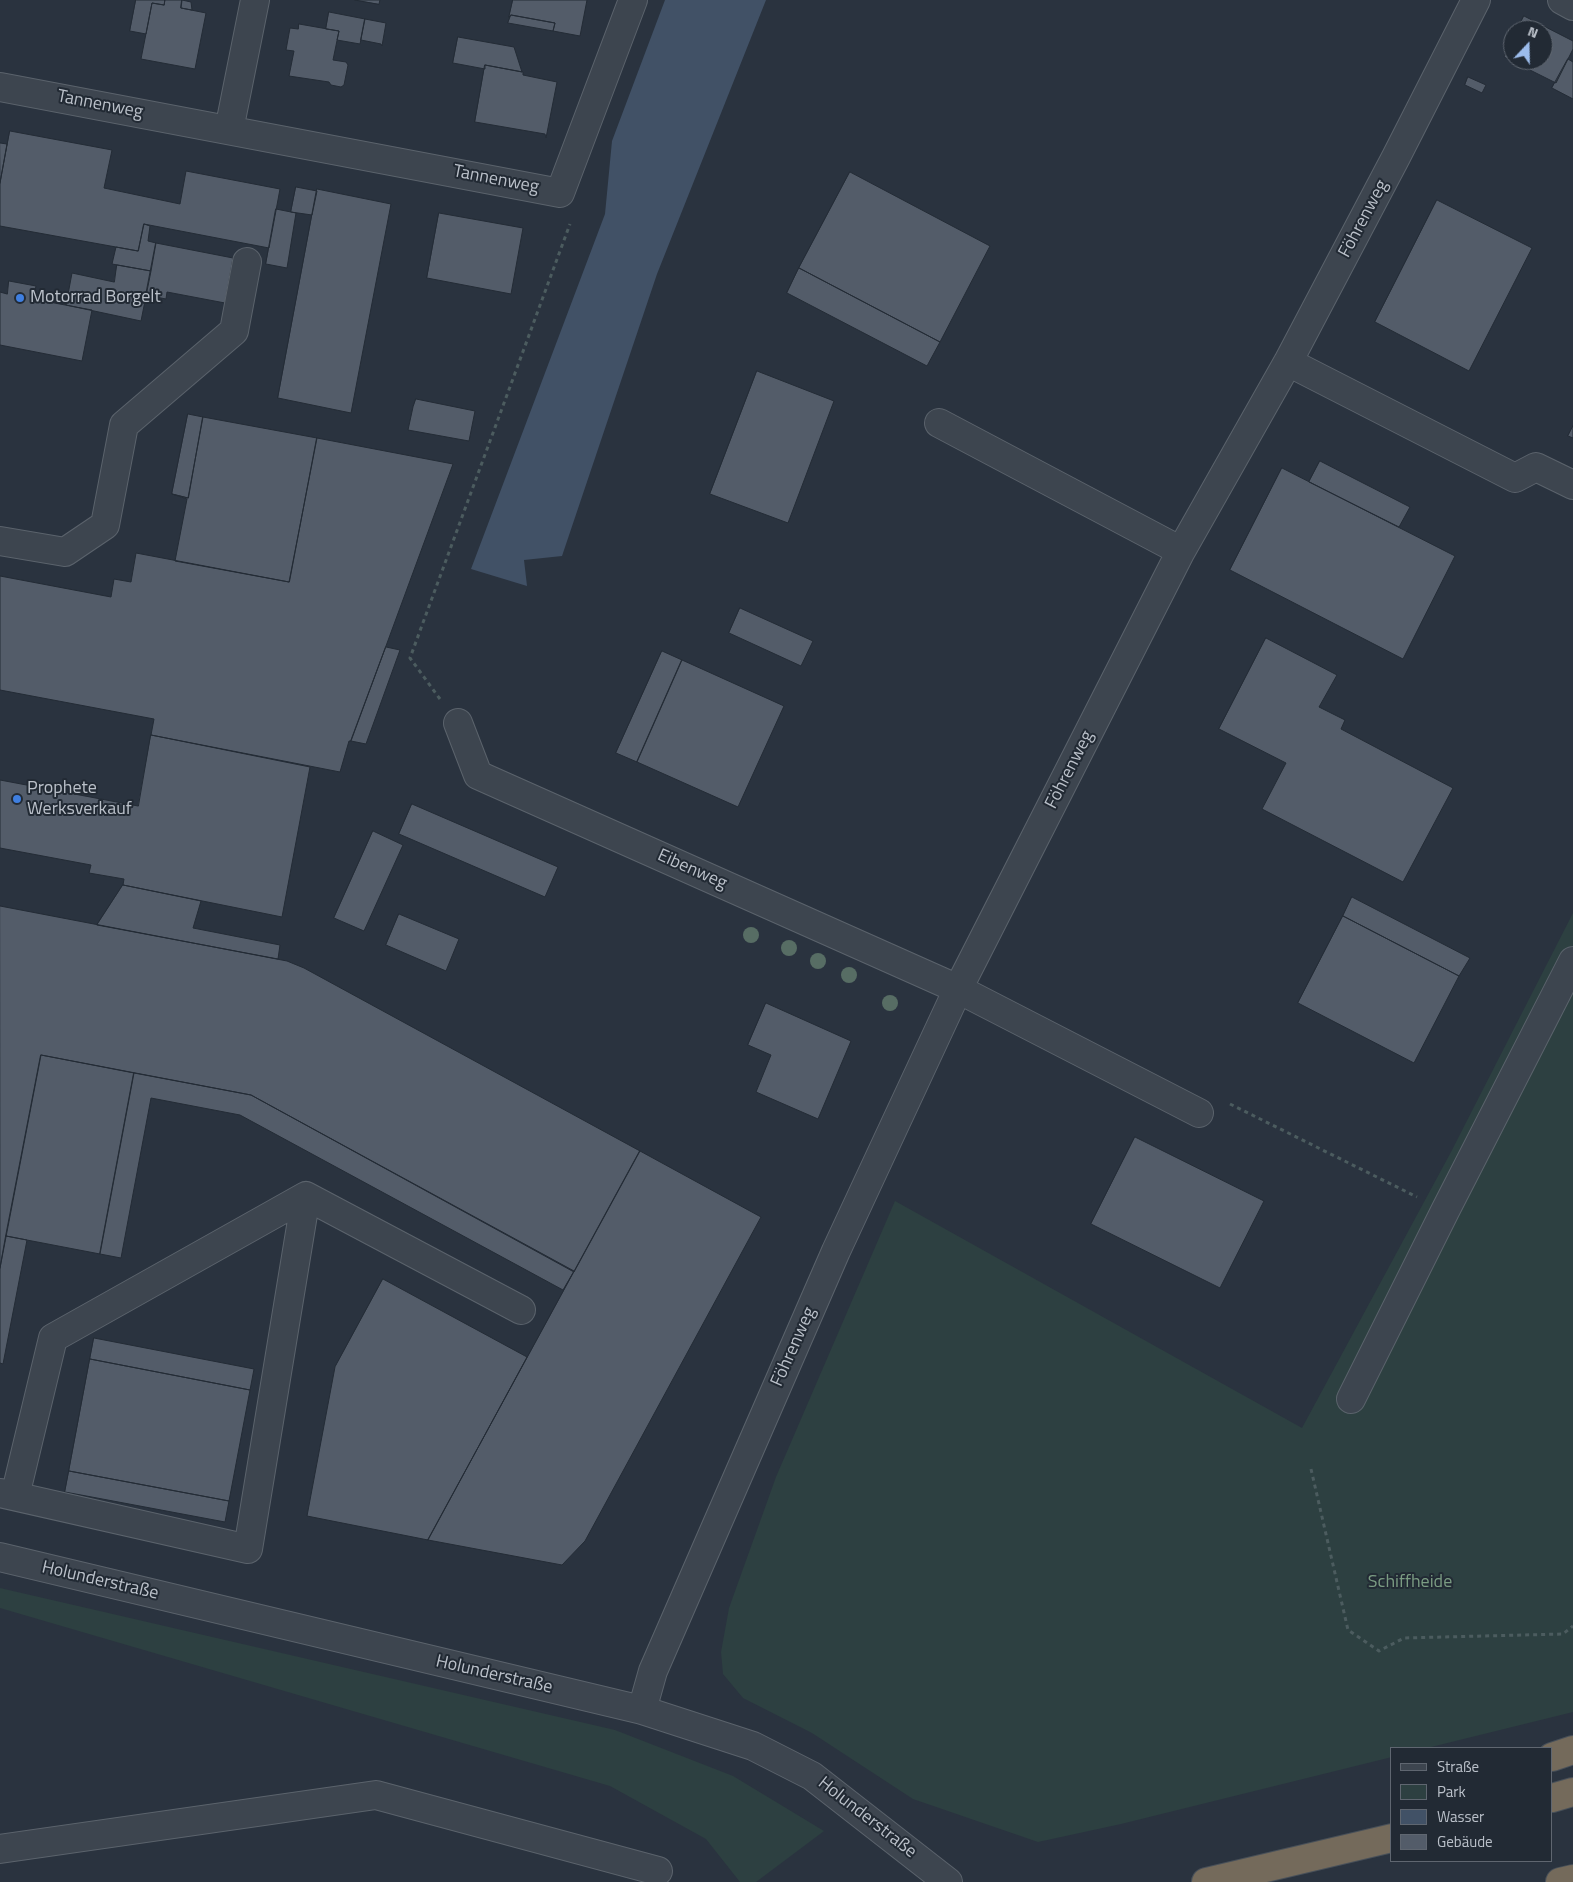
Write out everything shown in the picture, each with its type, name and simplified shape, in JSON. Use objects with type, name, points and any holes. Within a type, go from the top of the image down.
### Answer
[{"type":"highway","points":[[1553,1757],[1573,1750]]},
{"type":"highway","points":[[1553,1798],[1573,1792]]},
{"type":"highway","points":[[1336,1851],[1390,1828]]},
{"type":"highway","points":[[1206,1882],[1390,1838]]},
{"type":"highway","points":[[1560,1882],[1573,1879]]},
{"type":"street","points":[[229,130],[254,0]]},
{"type":"street","name":"Tannenweg","points":[[0,87],[560,193],[633,0]]},
{"type":"street","name":"Föhrenweg","points":[[642,1710],[653,1671],[828,1269],[958,989],[1181,551],[1288,362],[1439,75],[1476,0]]},
{"type":"street","points":[[1562,0],[1573,6]]},
{"type":"street","points":[[0,541],[65,552],[104,525],[124,424],[234,331],[247,262]]},
{"type":"street","points":[[1288,362],[1514,478],[1536,467],[1573,485]]},
{"type":"street","points":[[939,423],[1181,551]]},
{"type":"street","name":"Eibenweg","points":[[458,723],[478,775],[958,989]]},
{"type":"street","points":[[1351,1399],[1573,961]]},
{"type":"street","points":[[958,989],[1199,1113]]},
{"type":"street","points":[[306,1196],[521,1310]]},
{"type":"street","points":[[306,1196],[248,1549],[8,1494],[53,1338],[306,1196]]},
{"type":"street","name":"Holunderstraße","points":[[0,1557],[642,1710],[753,1746],[812,1776],[948,1882]]},
{"type":"street","points":[[0,1849],[376,1795],[658,1871]]},
{"type":"path","points":[[458,723],[410,658],[579,201],[563,183]]},
{"type":"path","points":[[1199,1113],[1220,1100],[1445,1211]]},
{"type":"path","points":[[1311,1469],[1348,1630],[1379,1651],[1404,1638],[1563,1634],[1573,1626]]},
{"type":"green space","name":"Schiffheide","points":[[1573,913],[1573,1712],[1431,1747],[1390,1747],[1390,1757],[1121,1824],[1038,1842],[913,1799],[812,1733],[743,1698],[723,1674],[721,1652],[729,1608],[776,1477],[895,1201],[1302,1428],[1451,1152]]},
{"type":"green space","points":[[0,1588],[615,1730],[733,1776],[824,1831],[756,1882],[740,1882],[706,1839],[610,1786],[0,1608]]},
{"type":"water","points":[[665,0],[766,0],[657,274],[562,556],[524,560],[527,586],[471,569],[605,214],[612,141]]},
{"type":"building","points":[[136,0],[165,0],[164,5],[152,3],[146,34],[130,31]]},
{"type":"building","points":[[165,0],[182,0],[181,8],[206,13],[195,69],[141,59],[152,3],[164,5]]},
{"type":"building","points":[[182,0],[191,2],[192,10],[181,8]]},
{"type":"building","points":[[355,0],[380,0],[379,4]]},
{"type":"building","points":[[513,0],[587,0],[580,36],[553,31],[555,23],[511,15],[509,17]]},
{"type":"building","points":[[329,12],[365,19],[360,44],[337,40],[339,31],[326,29]]},
{"type":"building","points":[[511,15],[555,23],[553,31],[508,23]]},
{"type":"building","points":[[1524,16],[1532,20],[1522,20]]},
{"type":"building","points":[[365,19],[386,23],[382,46],[381,44],[361,40]]},
{"type":"building","points":[[299,24],[339,31],[333,60],[346,62],[348,65],[344,85],[341,87],[331,85],[329,82],[289,76],[294,51],[286,50],[290,28],[298,29]]},
{"type":"building","points":[[1553,31],[1573,41],[1573,49],[1556,83],[1530,70],[1553,70]]},
{"type":"building","points":[[458,37],[514,47],[522,72],[485,65],[485,69],[453,63]]},
{"type":"building","points":[[1568,59],[1573,62],[1573,99],[1552,88]]},
{"type":"building","points":[[485,65],[523,72],[523,75],[557,82],[546,138],[545,134],[475,122]]},
{"type":"building","points":[[1468,77],[1486,85],[1482,93],[1465,85]]},
{"type":"building","points":[[10,131],[112,150],[104,188],[180,204],[186,171],[280,189],[269,248],[144,224],[138,251],[0,226],[0,183]]},
{"type":"building","points":[[0,143],[7,144],[0,183]]},
{"type":"building","points":[[850,172],[990,246],[940,342],[799,268]]},
{"type":"building","points":[[296,187],[317,191],[312,215],[291,212]]},
{"type":"building","points":[[317,189],[391,204],[351,413],[278,398]]},
{"type":"building","points":[[1437,200],[1532,248],[1469,371],[1375,322]]},
{"type":"building","points":[[276,209],[296,213],[287,268],[266,264]]},
{"type":"building","points":[[439,213],[523,228],[511,294],[427,278]]},
{"type":"building","points":[[144,224],[150,226],[148,241],[156,243],[151,271],[112,264],[116,247],[138,251]]},
{"type":"building","points":[[156,243],[233,258],[225,303],[167,292],[166,299],[146,295]]},
{"type":"building","points":[[117,265],[151,271],[141,321],[66,305],[72,273],[114,282]]},
{"type":"building","points":[[799,268],[940,342],[927,366],[787,293]]},
{"type":"building","points":[[9,281],[36,286],[33,299],[92,310],[82,361],[0,345],[0,292],[7,294]]},
{"type":"building","points":[[757,371],[834,401],[788,523],[710,494]]},
{"type":"building","points":[[416,399],[475,411],[469,441],[408,430]]},
{"type":"building","points":[[188,414],[203,417],[188,498],[172,494]]},
{"type":"building","points":[[203,417],[317,438],[289,582],[175,561],[187,499],[172,494],[188,498]]},
{"type":"building","points":[[1573,426],[1573,438],[1568,436]]},
{"type":"building","points":[[317,438],[453,464],[351,741],[349,741],[340,772],[151,735],[154,719],[0,690],[0,576],[111,597],[114,579],[131,582],[136,553],[289,582]]},
{"type":"building","points":[[1320,461],[1410,507],[1399,527],[1309,482]]},
{"type":"building","points":[[1282,468],[1455,556],[1403,659],[1230,570]]},
{"type":"building","points":[[740,608],[813,641],[801,666],[729,633]]},
{"type":"building","points":[[1266,638],[1337,675],[1319,707],[1345,720],[1341,729],[1453,788],[1403,882],[1262,809],[1286,763],[1219,729]]},
{"type":"building","points":[[386,647],[400,650],[366,744],[351,741]]},
{"type":"building","points":[[662,651],[682,660],[637,762],[616,753]]},
{"type":"building","points":[[682,660],[784,706],[738,807],[637,762]]},
{"type":"building","points":[[151,735],[310,767],[282,917],[123,885],[124,879],[89,873],[91,865],[0,848],[0,780],[138,806]]},
{"type":"building","points":[[412,804],[558,867],[545,897],[399,834]]},
{"type":"building","points":[[373,831],[403,845],[364,931],[334,918]]},
{"type":"building","points":[[123,885],[201,901],[193,928],[280,945],[278,959],[97,925]]},
{"type":"building","points":[[1352,897],[1470,958],[1459,976],[1343,916]]},
{"type":"building","points":[[0,906],[287,961],[304,968],[640,1151],[574,1272],[251,1095],[41,1055],[0,1268]]},
{"type":"building","points":[[399,914],[459,939],[446,971],[386,945]]},
{"type":"building","points":[[1343,916],[1459,976],[1414,1063],[1298,1003]]},
{"type":"building","points":[[766,1003],[851,1041],[818,1119],[756,1092],[771,1055],[748,1045]]},
{"type":"building","points":[[41,1055],[134,1073],[100,1254],[6,1236]]},
{"type":"building","points":[[134,1073],[251,1095],[574,1271],[563,1290],[240,1115],[151,1098],[121,1258],[100,1254]]},
{"type":"building","points":[[1135,1137],[1264,1201],[1220,1288],[1091,1224]]},
{"type":"building","points":[[640,1151],[761,1217],[585,1541],[562,1565],[428,1540]]},
{"type":"building","points":[[6,1236],[27,1240],[3,1364],[0,1363],[0,1268]]},
{"type":"building","points":[[383,1279],[527,1357],[428,1540],[307,1516],[335,1367]]},
{"type":"building","points":[[94,1338],[254,1369],[250,1390],[90,1359]]},
{"type":"building","points":[[90,1359],[250,1390],[229,1501],[69,1471]]},
{"type":"building","points":[[69,1471],[229,1501],[225,1522],[65,1492]]},
{"type":"place","name":"Motorrad Borgelt","points":[[20,298]]},
{"type":"place","name":"Prophete Werksverkauf","points":[[17,799]]}]
